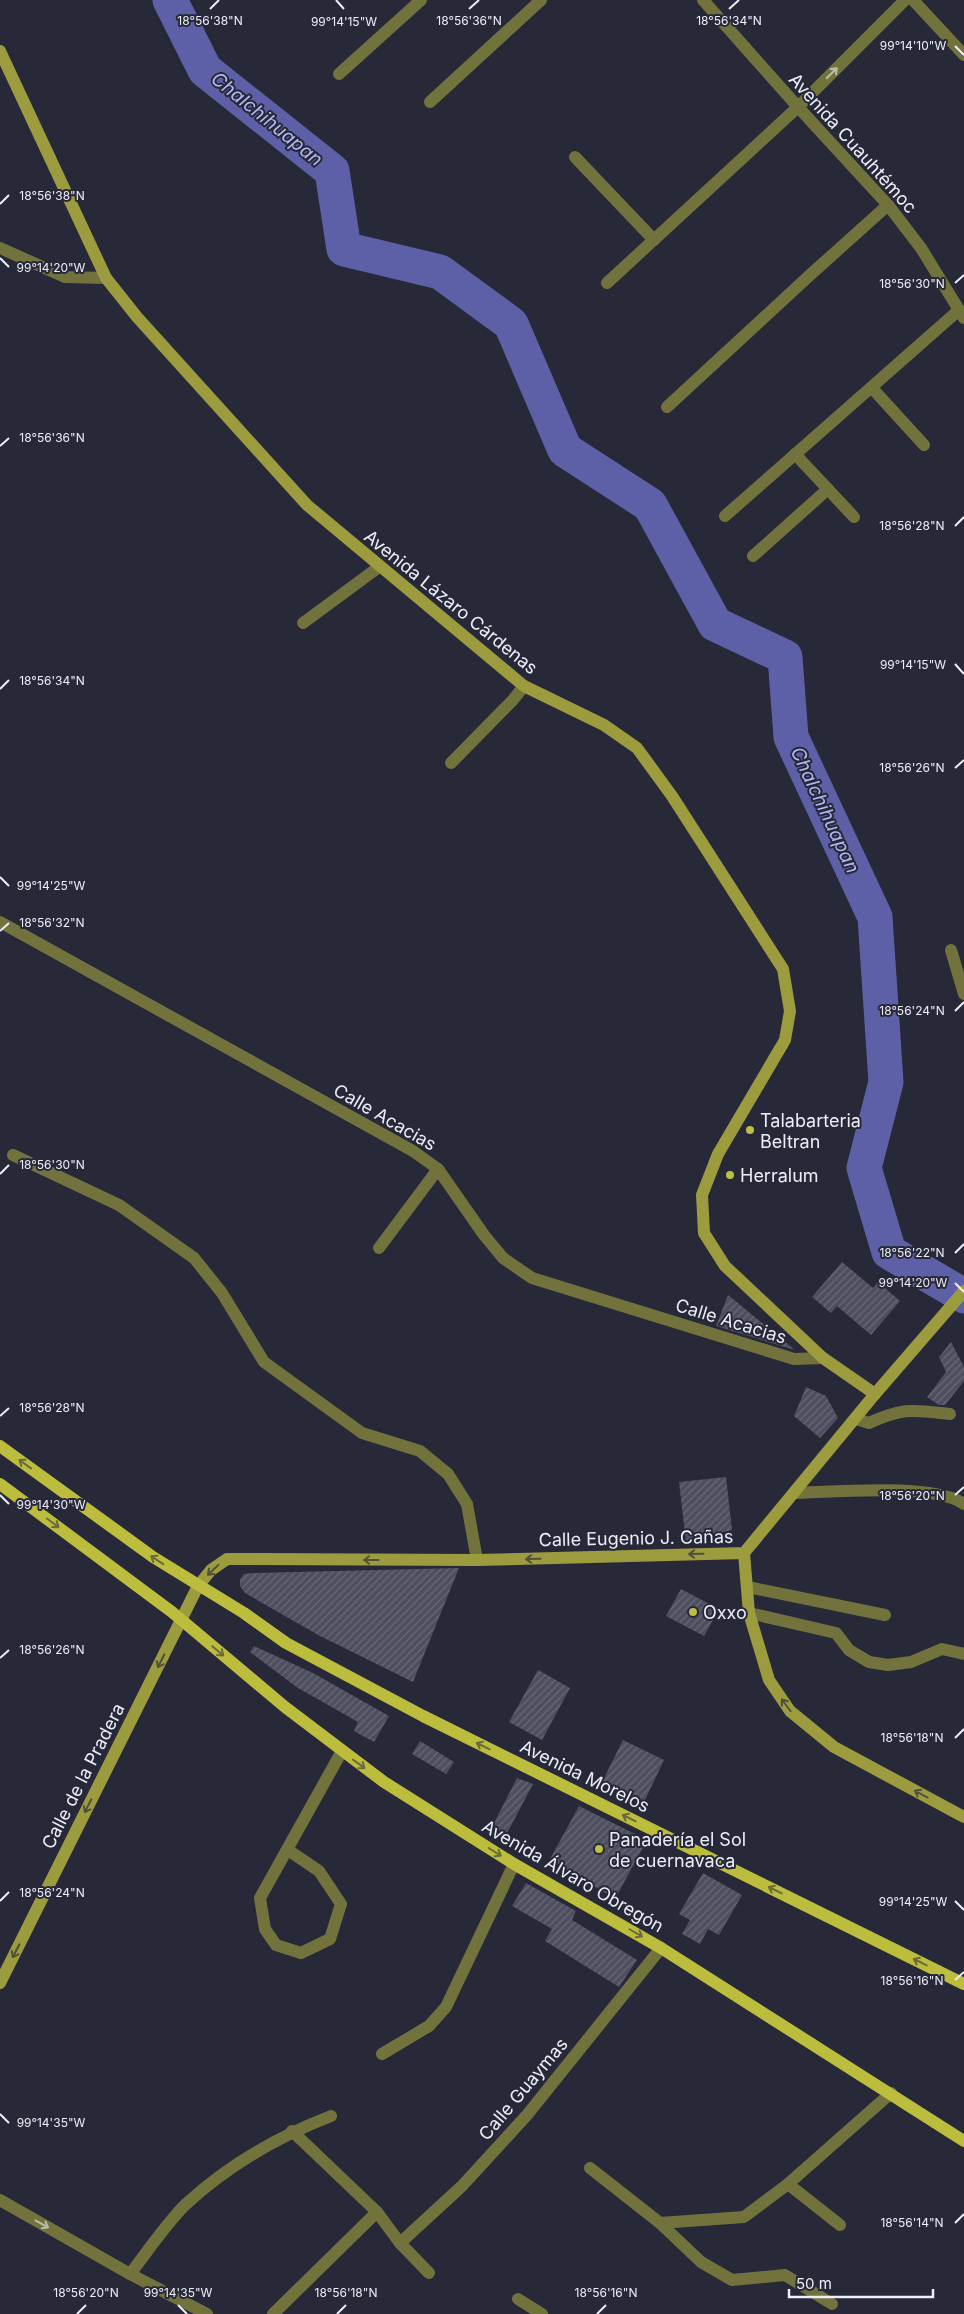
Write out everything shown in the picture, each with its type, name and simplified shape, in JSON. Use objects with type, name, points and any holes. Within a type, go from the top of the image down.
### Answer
[{"type":"main road","name":"Avenida Morelos","points":[[0,1446],[153,1557],[244,1613],[286,1643],[423,1716],[964,1984]]},
{"type":"main road","name":"Avenida Álvaro Obregón","points":[[0,1484],[181,1619],[285,1707],[384,1782],[514,1864],[661,1948],[964,2141]]},
{"type":"street","points":[[339,74],[421,0]]},
{"type":"street","points":[[430,102],[541,0]]},
{"type":"street","name":"Avenida Cuauhtémoc","points":[[703,0],[798,108],[888,205],[921,248],[961,314]]},
{"type":"street","points":[[607,283],[798,108],[904,0]]},
{"type":"street","points":[[913,0],[964,55]]},
{"type":"street","name":"Avenida Lázaro Cárdenas","points":[[0,51],[106,278],[136,316],[307,506],[524,686],[604,725],[637,748],[672,796],[783,969],[790,1011],[785,1040],[718,1154],[702,1195],[704,1233],[725,1266],[824,1358],[875,1394]]},
{"type":"street","points":[[575,157],[654,240]]},
{"type":"street","points":[[667,407],[888,205]]},
{"type":"street","points":[[0,248],[64,277],[106,278]]},
{"type":"street","points":[[725,516],[872,388],[961,314]]},
{"type":"street","points":[[872,388],[924,445]]},
{"type":"street","points":[[795,454],[854,517]]},
{"type":"street","points":[[753,556],[828,489]]},
{"type":"street","points":[[303,623],[379,567]]},
{"type":"street","points":[[451,763],[512,701],[524,686]]},
{"type":"street","name":"Calle Acacias","points":[[0,922],[413,1151],[438,1169],[484,1235],[503,1258],[532,1278],[794,1359],[824,1358]]},
{"type":"street","points":[[951,950],[964,994]]},
{"type":"street","points":[[13,1155],[119,1205],[194,1258],[222,1293],[264,1362],[362,1433],[420,1451],[448,1474],[467,1504],[477,1560]]},
{"type":"street","points":[[379,1248],[438,1169]]},
{"type":"street","name":"Calle Eugenio J. Cañas","points":[[198,1586],[211,1570],[226,1559],[477,1560],[744,1553],[912,1349],[964,1291]]},
{"type":"street","points":[[856,1418],[869,1423],[893,1412],[912,1410],[950,1414]]},
{"type":"street","points":[[795,1493],[918,1491],[957,1499],[964,1504]]},
{"type":"street","points":[[744,1553],[749,1613],[768,1680],[790,1711],[834,1747],[964,1817]]},
{"type":"street","name":"Calle de la Pradera","points":[[0,1982],[198,1586]]},
{"type":"street","points":[[748,1587],[885,1615]]},
{"type":"street","points":[[749,1613],[836,1633],[849,1650],[870,1662],[888,1665],[911,1662],[942,1648],[964,1654]]},
{"type":"street","points":[[288,1850],[319,1871],[341,1904],[330,1939],[301,1953],[276,1945],[265,1929],[260,1898],[342,1751]]},
{"type":"street","points":[[382,2054],[429,2026],[446,2008],[514,1864]]},
{"type":"street","name":"Calle Guaymas","points":[[400,2243],[462,2186],[527,2115],[661,1948]]},
{"type":"street","points":[[660,2223],[744,2217],[788,2184],[891,2093]]},
{"type":"street","points":[[130,2274],[184,2206],[233,2164],[292,2131],[331,2116]]},
{"type":"street","points":[[292,2131],[377,2212],[400,2243],[429,2273]]},
{"type":"street","points":[[590,2168],[660,2223],[701,2262],[732,2280],[785,2275],[832,2304]]},
{"type":"street","points":[[788,2184],[840,2225]]},
{"type":"street","points":[[0,2200],[130,2274],[207,2314]]},
{"type":"street","points":[[273,2314],[377,2212]]},
{"type":"street","points":[[518,2299],[542,2314]]},
{"type":"building","points":[[842,1262],[873,1288],[878,1282],[900,1301],[871,1335],[837,1306],[831,1313],[812,1297]]},
{"type":"building","points":[[728,1295],[795,1350],[716,1326]]},
{"type":"building","points":[[951,1342],[964,1367],[964,1381],[945,1405],[939,1405],[927,1397],[946,1372],[939,1357]]},
{"type":"building","points":[[806,1387],[826,1396],[838,1418],[820,1438],[794,1416]]},
{"type":"building","points":[[726,1477],[732,1530],[686,1542],[679,1482]]},
{"type":"building","points":[[459,1568],[413,1682],[320,1636],[245,1593],[240,1586],[240,1579],[244,1574],[252,1573]]},
{"type":"building","name":"Oxxo","points":[[681,1589],[719,1609],[704,1636],[666,1616]]},
{"type":"building","points":[[254,1646],[313,1673],[389,1716],[374,1742],[354,1731],[358,1722],[298,1688],[250,1652]]},
{"type":"building","points":[[538,1670],[570,1688],[542,1740],[509,1722]]},
{"type":"building","points":[[623,1740],[664,1760],[644,1802],[602,1782]]},
{"type":"building","points":[[420,1741],[454,1762],[446,1774],[412,1754]]},
{"type":"building","points":[[517,1778],[533,1784],[506,1835],[492,1827]]},
{"type":"building","name":"Panadería el Sol de cuernavaca","points":[[579,1806],[647,1840],[615,1899],[550,1859]]},
{"type":"building","points":[[703,1873],[742,1895],[719,1935],[708,1929],[700,1944],[682,1934],[690,1920],[679,1914]]},
{"type":"building","points":[[526,1883],[576,1911],[572,1920],[637,1960],[619,1987],[545,1941],[552,1929],[512,1906]]},
{"type":"waterway","name":"Chalchihuapan","points":[[170,0],[205,70],[332,171],[344,249],[440,272],[511,324],[565,450],[650,505],[715,624],[785,657],[791,737],[875,917],[886,1082],[864,1168],[889,1252],[964,1296]]},
{"type":"place","name":"Talabarteria Beltran","points":[[750,1130]]},
{"type":"place","name":"Herralum","points":[[730,1175]]},
{"type":"place","name":"Oxxo","points":[[693,1612]]},
{"type":"place","name":"Panadería el Sol de cuernavaca","points":[[599,1849]]}]
